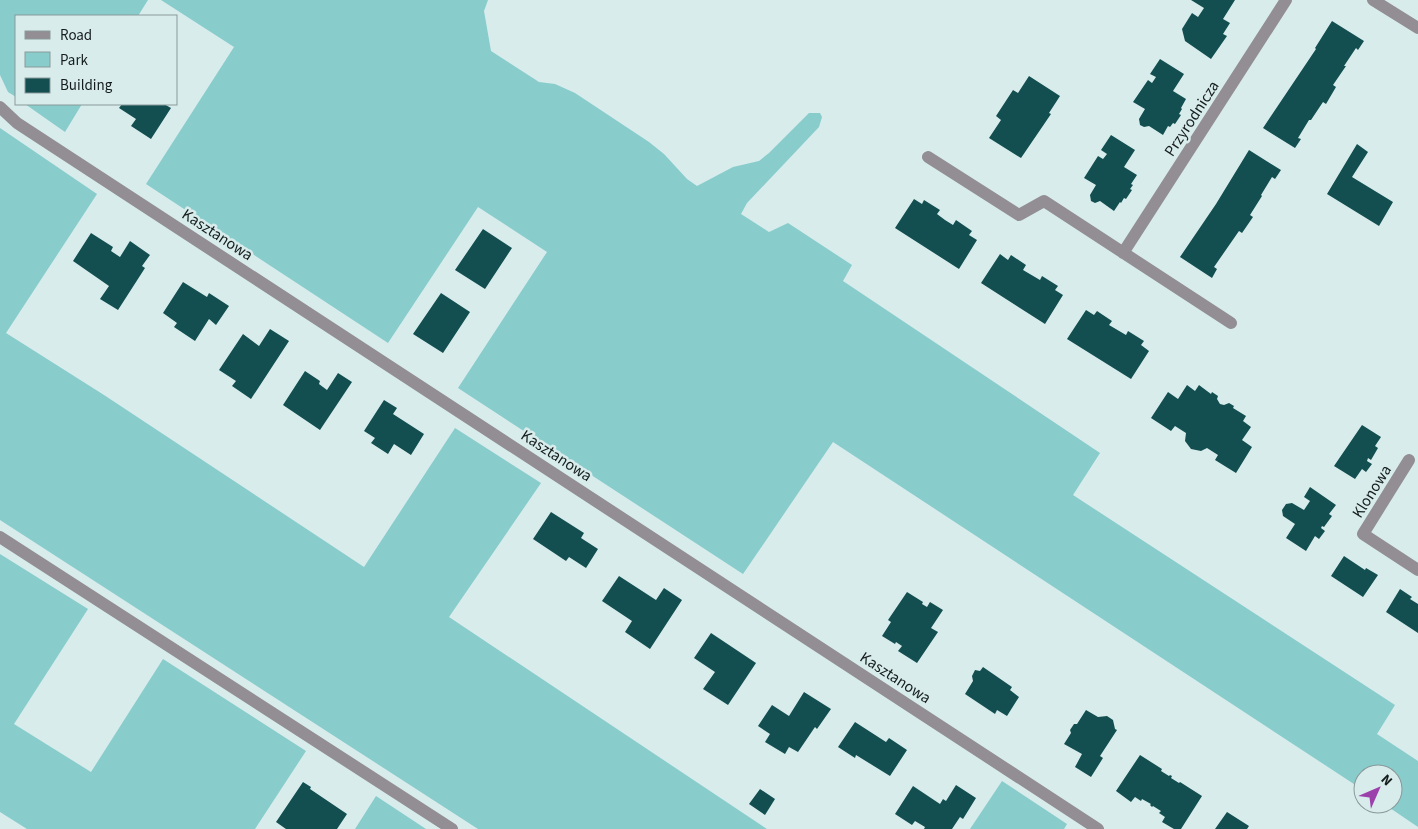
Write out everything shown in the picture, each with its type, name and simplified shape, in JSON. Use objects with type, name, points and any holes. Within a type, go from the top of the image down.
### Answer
[{"type":"street","name":"Przyrodnicza","points":[[1123,253],[1286,0]]},
{"type":"street","points":[[1373,0],[1418,28]]},
{"type":"street","name":"Kasztanowa","points":[[0,107],[17,123],[450,404],[1098,829]]},
{"type":"street","points":[[928,157],[1019,215],[1044,201],[1231,323]]},
{"type":"street","name":"Klonowa","points":[[1410,460],[1363,534],[1418,570]]},
{"type":"street","points":[[0,538],[452,829]]},
{"type":"green space","points":[[0,0],[148,0],[139,15],[15,15],[15,96],[8,92],[0,75]]},
{"type":"green space","points":[[161,0],[488,0],[484,11],[491,51],[539,82],[555,84],[575,93],[649,142],[664,154],[687,179],[697,186],[733,167],[759,161],[809,113],[820,113],[822,117],[819,127],[747,203],[741,214],[769,232],[788,223],[852,265],[843,281],[1100,453],[1073,495],[1395,705],[1377,734],[1418,761],[1418,827],[1399,814],[1403,814],[1403,764],[1353,764],[1353,783],[833,442],[743,574],[458,388],[547,252],[478,207],[388,343],[146,184],[234,47]]},
{"type":"green space","points":[[26,105],[81,105],[65,132]]},
{"type":"green space","points":[[0,128],[97,194],[6,333],[104,395],[364,567],[455,428],[541,483],[449,617],[767,829],[478,829],[0,520]]},
{"type":"green space","points":[[0,554],[88,609],[14,724],[91,772],[163,659],[306,751],[255,829],[27,829],[0,812]]},
{"type":"green space","points":[[1002,781],[1067,824],[1064,829],[970,829]]},
{"type":"green space","points":[[376,796],[426,829],[355,829]]},
{"type":"building","points":[[1191,0],[1235,0],[1223,19],[1230,23],[1223,34],[1227,36],[1211,59],[1185,41],[1182,29],[1192,13],[1198,17],[1204,8]]},
{"type":"building","points":[[1332,21],[1364,41],[1358,50],[1356,48],[1344,66],[1346,66],[1333,85],[1336,87],[1326,104],[1323,102],[1311,120],[1309,120],[1298,138],[1301,139],[1295,148],[1263,128],[1316,49]]},
{"type":"building","points":[[1160,59],[1184,74],[1173,91],[1186,99],[1179,114],[1181,115],[1175,124],[1173,123],[1170,127],[1168,126],[1163,135],[1149,126],[1144,127],[1140,125],[1139,119],[1145,109],[1133,102],[1148,80],[1152,83],[1156,77],[1150,74]]},
{"type":"building","points":[[1029,76],[1060,96],[1049,113],[1051,114],[1021,158],[989,138],[1001,120],[996,116],[1013,90],[1018,93]]},
{"type":"building","points":[[121,105],[166,105],[171,108],[151,139],[131,126],[136,119],[119,108]]},
{"type":"building","points":[[1111,135],[1135,150],[1124,167],[1137,175],[1131,184],[1133,185],[1130,189],[1132,190],[1114,211],[1100,201],[1095,203],[1091,201],[1090,195],[1096,185],[1084,178],[1098,156],[1103,159],[1107,154],[1101,150]]},
{"type":"building","points":[[1357,144],[1368,152],[1352,177],[1393,202],[1379,226],[1327,194]]},
{"type":"building","points":[[1249,150],[1281,170],[1275,179],[1272,177],[1250,215],[1253,217],[1242,233],[1239,231],[1214,267],[1217,269],[1212,278],[1180,257],[1216,204]]},
{"type":"building","points":[[914,199],[922,204],[924,200],[940,210],[937,214],[945,220],[953,225],[956,220],[972,231],[969,235],[977,240],[959,269],[895,228]]},
{"type":"building","points":[[483,229],[512,248],[485,289],[455,270]]},
{"type":"building","points":[[91,233],[113,247],[111,251],[120,257],[130,241],[150,255],[142,266],[145,268],[118,310],[100,299],[109,286],[73,261]]},
{"type":"building","points":[[1000,254],[1008,260],[1011,255],[1026,265],[1023,270],[1040,280],[1042,276],[1058,286],[1055,290],[1063,295],[1045,324],[981,283]]},
{"type":"building","points":[[183,282],[207,297],[209,293],[229,306],[216,325],[209,319],[195,341],[174,327],[177,323],[163,313]]},
{"type":"building","points":[[441,293],[470,312],[443,353],[413,334]]},
{"type":"building","points":[[1086,310],[1094,315],[1097,311],[1112,321],[1109,325],[1126,335],[1128,331],[1144,341],[1141,345],[1149,351],[1131,379],[1067,339]]},
{"type":"building","points":[[270,329],[289,341],[251,399],[232,386],[236,381],[219,370],[243,334],[259,346]]},
{"type":"building","points":[[305,371],[320,381],[319,384],[327,390],[338,373],[352,382],[320,430],[283,405]]},
{"type":"building","points":[[1187,385],[1195,391],[1199,385],[1211,394],[1212,392],[1218,396],[1217,399],[1220,404],[1229,403],[1234,406],[1233,408],[1246,416],[1243,421],[1251,427],[1242,440],[1252,447],[1236,473],[1215,460],[1218,455],[1207,448],[1201,451],[1191,449],[1185,441],[1186,433],[1175,426],[1171,431],[1151,418],[1168,392],[1178,399]]},
{"type":"building","points":[[384,400],[397,408],[393,414],[424,434],[411,455],[394,444],[388,454],[371,443],[375,438],[364,431]]},
{"type":"building","points":[[1362,425],[1381,437],[1375,446],[1378,448],[1371,460],[1368,458],[1367,461],[1372,464],[1366,472],[1362,469],[1355,479],[1334,466]]},
{"type":"building","points":[[1310,487],[1336,505],[1329,514],[1332,516],[1324,527],[1322,526],[1321,528],[1325,531],[1319,539],[1315,536],[1306,551],[1286,538],[1295,524],[1283,516],[1282,510],[1286,504],[1292,503],[1304,510],[1310,501],[1304,497]]},
{"type":"building","points":[[551,512],[584,533],[581,538],[598,549],[586,568],[569,557],[566,561],[533,539]]},
{"type":"building","points":[[1344,556],[1365,570],[1366,568],[1378,575],[1363,597],[1331,576]]},
{"type":"building","points":[[619,576],[656,600],[664,588],[682,600],[650,649],[625,632],[632,621],[602,601]]},
{"type":"building","points":[[1400,589],[1412,597],[1410,599],[1418,604],[1418,633],[1386,612]]},
{"type":"building","points":[[907,592],[923,602],[922,604],[927,607],[930,602],[943,610],[931,628],[938,632],[917,663],[898,651],[902,646],[882,636],[891,622],[888,620]]},
{"type":"building","points":[[711,633],[756,663],[728,705],[703,689],[715,672],[694,658]]},
{"type":"building","points":[[983,667],[1012,687],[1010,690],[1019,697],[1007,716],[997,710],[995,714],[965,694],[973,681],[972,676],[975,670],[980,671]]},
{"type":"building","points":[[804,692],[831,709],[817,729],[815,727],[798,752],[789,747],[785,754],[765,742],[770,734],[758,726],[772,705],[789,716]]},
{"type":"building","points":[[1086,710],[1098,717],[1107,716],[1113,720],[1117,730],[1100,756],[1103,758],[1091,777],[1075,767],[1082,754],[1064,744],[1071,733],[1070,730],[1074,724],[1077,724]]},
{"type":"building","points":[[855,722],[886,742],[889,738],[907,750],[890,776],[856,755],[855,758],[838,747]]},
{"type":"building","points":[[1140,755],[1162,769],[1161,771],[1172,776],[1171,778],[1202,796],[1181,829],[1174,829],[1162,822],[1165,817],[1159,813],[1161,811],[1152,807],[1151,804],[1135,797],[1131,802],[1116,791]]},
{"type":"building","points":[[303,782],[311,787],[310,789],[347,814],[337,829],[286,829],[276,822]]},
{"type":"building","points":[[956,785],[976,798],[963,819],[960,817],[952,829],[924,829],[925,827],[915,821],[912,825],[895,814],[913,786],[940,804],[943,799],[946,801]]},
{"type":"building","points":[[760,789],[775,799],[765,815],[749,804]]},
{"type":"building","points":[[1227,812],[1249,826],[1247,829],[1215,829]]}]
